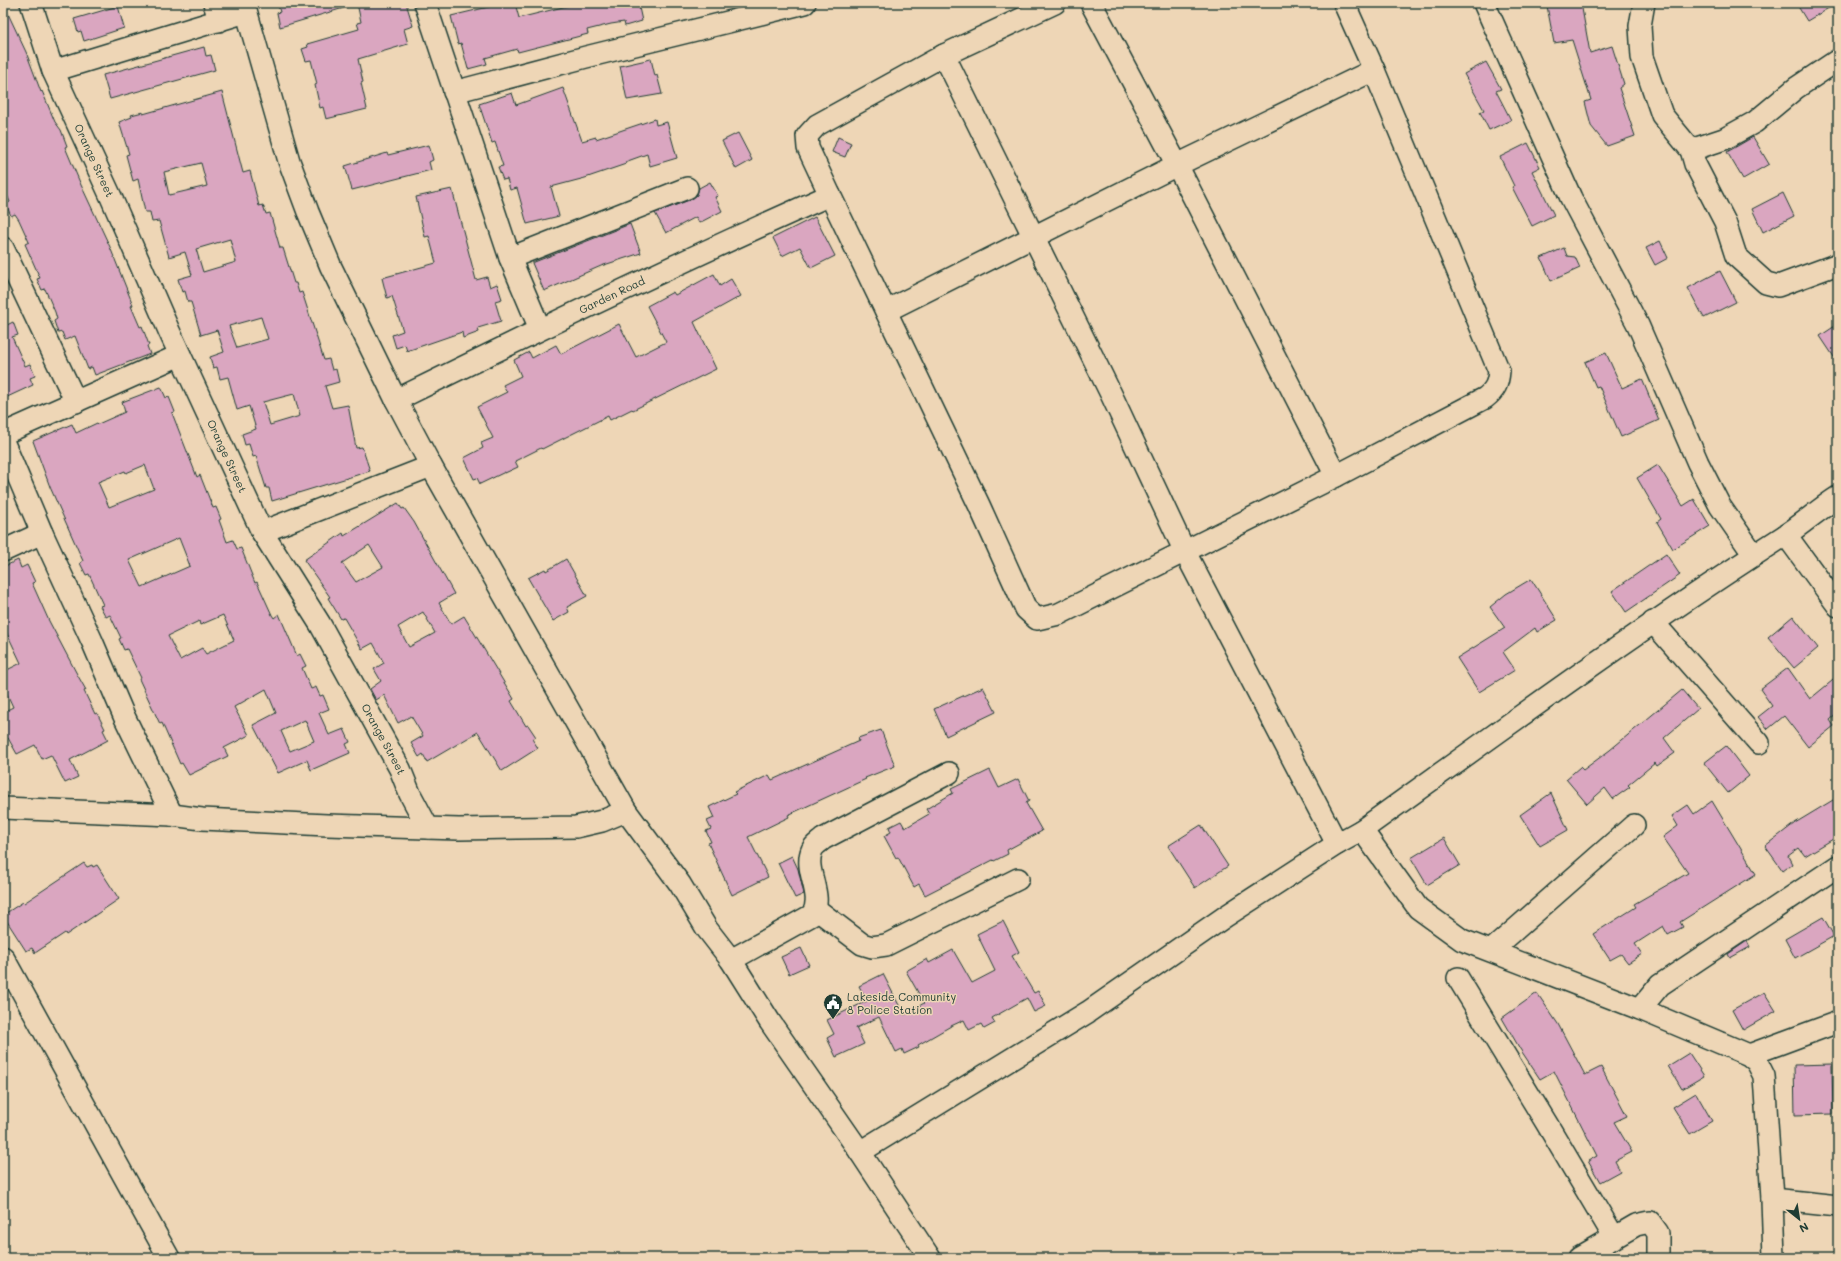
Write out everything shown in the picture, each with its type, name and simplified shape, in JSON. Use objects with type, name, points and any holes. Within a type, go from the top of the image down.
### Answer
[{"type":"street","name":"Orange Street","points":[[31,3],[53,71],[111,197],[180,355],[262,532],[324,631],[400,769],[410,794],[428,828]]},
{"type":"street","points":[[426,3],[454,92],[510,258],[540,329]]},
{"type":"street","points":[[454,92],[586,57],[806,3]]},
{"type":"street","points":[[1055,3],[944,55],[816,125],[807,136],[808,148],[1026,609],[1037,619],[1059,614],[1336,476],[1485,398],[1494,391],[1499,381],[1499,371],[1374,70],[1344,3]]},
{"type":"street","points":[[1091,3],[1177,165],[1336,476]]},
{"type":"street","points":[[1484,3],[1572,198],[1638,325],[1698,463],[1720,506],[1754,555]]},
{"type":"street","points":[[1644,3],[1640,26],[1642,57],[1662,115],[1691,150],[1695,164],[1725,222],[1736,256],[1766,283],[1778,286],[1838,264]]},
{"type":"street","points":[[53,71],[217,12],[245,7],[289,161],[308,212],[331,267],[396,400],[431,466],[626,811],[680,884],[707,929],[731,960],[774,1029],[860,1152],[930,1258]]},
{"type":"street","points":[[944,55],[1111,394],[1185,552],[1337,844]]},
{"type":"street","points":[[1691,150],[1724,139],[1755,122],[1796,88],[1838,60]]},
{"type":"street","points":[[886,311],[1177,165],[1374,70]]},
{"type":"street","points":[[510,258],[687,188]]},
{"type":"street","name":"Garden Road","points":[[396,400],[701,252],[830,195]]},
{"type":"street","points":[[3,248],[76,402]]},
{"type":"street","points":[[3,434],[180,355]]},
{"type":"street","points":[[3,441],[42,533],[92,641],[124,716],[172,815]]},
{"type":"street","points":[[262,532],[431,466]]},
{"type":"street","points":[[860,1152],[1088,1012],[1226,916],[1337,844],[1362,830],[1653,622],[1786,535],[1838,497]]},
{"type":"street","points":[[3,551],[42,533]]},
{"type":"street","points":[[1786,535],[1838,606]]},
{"type":"street","points":[[1653,622],[1759,743]]},
{"type":"street","points":[[731,960],[812,915],[816,909],[817,902],[810,862],[812,850],[823,838],[949,773]]},
{"type":"street","points":[[3,808],[172,815],[202,819],[326,825],[503,829],[576,827],[602,821],[626,811]]},
{"type":"street","points":[[1492,950],[1634,825]]},
{"type":"street","points":[[1362,830],[1418,908],[1462,940],[1492,950],[1640,1009],[1749,1055],[1757,1062],[1764,1076],[1772,1198],[1774,1258]]},
{"type":"street","points":[[1640,1009],[1660,985],[1838,866]]},
{"type":"street","points":[[816,909],[862,944],[872,947],[886,945],[1018,879]]},
{"type":"street","points":[[3,957],[169,1258]]},
{"type":"street","points":[[1458,978],[1614,1237]]},
{"type":"street","points":[[1749,1055],[1838,1022]]},
{"type":"street","points":[[1772,1198],[1838,1206]]},
{"type":"street","points":[[1579,1258],[1636,1225],[1650,1222],[1658,1233],[1658,1258]]},
{"type":"building","points":[[3,3],[26,52],[41,92],[42,91],[55,122],[61,130],[67,146],[65,147],[110,247],[133,305],[131,306],[140,327],[142,326],[149,345],[147,346],[150,354],[95,375],[92,367],[88,369],[75,336],[65,340],[62,332],[58,333],[54,321],[57,319],[55,312],[45,289],[42,290],[37,279],[40,278],[25,244],[29,242],[19,220],[15,214],[11,216],[6,204],[10,202],[3,185]]},
{"type":"building","points":[[280,3],[347,3],[347,7],[280,27],[277,13],[280,12],[278,5],[281,5]]},
{"type":"building","points":[[357,3],[406,3],[413,26],[404,29],[408,44],[358,59],[363,82],[361,83],[367,109],[326,119],[323,107],[320,108],[315,85],[317,84],[311,60],[306,61],[302,49],[308,47],[307,44],[359,29],[357,23],[361,22]]},
{"type":"building","points":[[505,3],[515,3],[519,18],[579,3],[638,3],[642,21],[625,26],[624,22],[611,24],[587,30],[588,34],[518,52],[517,49],[485,58],[487,64],[468,69],[461,43],[458,44],[451,16]]},
{"type":"building","points":[[1565,3],[1581,3],[1590,53],[1612,46],[1624,84],[1619,88],[1635,136],[1607,146],[1591,126],[1585,102],[1591,100],[1572,40],[1554,43],[1547,6]]},
{"type":"building","points":[[1796,3],[1837,3],[1807,21]]},
{"type":"building","points":[[118,6],[124,28],[84,41],[81,31],[78,32],[74,19]]},
{"type":"building","points":[[204,47],[206,56],[211,55],[215,70],[110,99],[103,75]]},
{"type":"building","points":[[651,59],[655,76],[657,75],[662,94],[627,100],[620,66]]},
{"type":"building","points":[[1486,62],[1501,89],[1496,91],[1511,120],[1489,130],[1480,112],[1484,110],[1464,74]]},
{"type":"building","points":[[563,88],[582,141],[596,137],[596,139],[655,119],[656,125],[667,122],[677,158],[650,166],[647,154],[625,162],[626,164],[585,178],[551,187],[559,216],[527,224],[517,188],[510,190],[507,179],[503,180],[498,167],[503,166],[495,142],[492,143],[479,104],[512,93],[516,105]]},
{"type":"building","points":[[222,92],[243,173],[250,171],[259,206],[263,205],[266,214],[270,213],[280,248],[283,248],[294,283],[296,283],[299,293],[302,292],[324,360],[329,359],[332,370],[336,369],[339,382],[325,386],[332,408],[348,405],[356,448],[362,447],[370,471],[272,501],[269,488],[266,488],[256,456],[253,457],[249,444],[245,445],[242,434],[256,429],[249,406],[237,410],[228,377],[220,379],[217,367],[213,368],[210,357],[224,352],[217,330],[201,335],[191,302],[188,302],[185,291],[182,292],[178,279],[192,275],[185,252],[169,257],[159,221],[152,222],[150,212],[145,212],[138,179],[133,181],[126,155],[129,154],[119,122],[132,117],[131,115],[143,112],[143,114]],"holes":[[[201,163],[207,186],[169,195],[164,172]],[[230,239],[236,262],[203,272],[196,249]],[[261,317],[268,339],[237,348],[229,326]],[[294,394],[300,416],[270,425],[263,402]]]},
{"type":"building","points":[[738,133],[752,160],[736,169],[722,141]]},
{"type":"building","points":[[838,137],[851,143],[845,157],[832,152]]},
{"type":"building","points":[[1753,137],[1769,164],[1743,179],[1727,152]]},
{"type":"building","points":[[1528,143],[1540,167],[1532,171],[1554,215],[1532,226],[1512,187],[1514,186],[1500,157]]},
{"type":"building","points":[[429,145],[433,160],[429,162],[431,170],[352,190],[345,166],[387,153],[388,155]]},
{"type":"building","points":[[710,182],[718,196],[715,197],[722,211],[699,223],[696,217],[666,233],[655,213],[692,199],[697,195],[699,188]]},
{"type":"building","points":[[452,189],[476,280],[487,277],[490,287],[497,284],[502,299],[495,301],[501,321],[478,328],[479,332],[463,338],[462,332],[407,351],[405,345],[396,348],[392,335],[403,331],[392,296],[387,298],[382,278],[436,263],[429,236],[425,237],[416,197]]},
{"type":"building","points":[[1783,193],[1794,216],[1763,232],[1752,209]]},
{"type":"building","points":[[815,217],[835,256],[811,268],[800,247],[782,256],[773,238]]},
{"type":"building","points":[[630,224],[641,253],[601,266],[544,291],[532,263]]},
{"type":"building","points":[[1660,241],[1668,258],[1655,265],[1646,248]]},
{"type":"building","points":[[1564,248],[1567,256],[1575,257],[1580,268],[1551,281],[1541,258]]},
{"type":"building","points":[[1720,271],[1736,302],[1704,318],[1688,288]]},
{"type":"building","points":[[714,274],[720,286],[731,279],[741,296],[694,322],[716,369],[633,410],[632,409],[610,420],[608,416],[542,449],[541,448],[515,461],[518,467],[505,473],[480,484],[477,478],[474,479],[464,458],[483,448],[481,443],[493,438],[477,407],[507,392],[503,385],[521,376],[514,360],[529,352],[532,358],[556,345],[561,354],[619,324],[636,357],[666,342],[647,306],[673,292],[675,295]]},
{"type":"building","points":[[3,315],[7,325],[13,322],[18,335],[12,337],[25,366],[30,364],[35,376],[30,378],[33,385],[3,399]]},
{"type":"building","points":[[1838,324],[1838,363],[1820,336]]},
{"type":"building","points":[[1606,353],[1622,388],[1642,379],[1659,420],[1621,437],[1599,386],[1596,387],[1585,362]]},
{"type":"building","points":[[161,387],[166,398],[169,397],[175,412],[172,413],[197,477],[200,475],[213,508],[216,507],[227,542],[233,540],[237,549],[241,548],[255,583],[257,582],[272,615],[274,618],[279,614],[297,656],[300,654],[306,666],[302,668],[311,689],[316,687],[320,696],[323,695],[329,709],[319,713],[329,735],[344,729],[350,742],[346,744],[350,753],[311,770],[307,760],[278,773],[253,725],[276,713],[266,689],[234,707],[249,735],[224,748],[228,756],[189,775],[182,763],[180,764],[162,723],[160,724],[139,679],[141,678],[127,649],[124,650],[119,639],[121,638],[110,615],[106,617],[100,606],[103,605],[89,574],[86,575],[80,563],[83,561],[50,487],[33,441],[72,424],[76,433],[97,423],[98,424],[125,412],[122,402]],"holes":[[[145,465],[154,489],[109,507],[98,482],[125,471],[126,473]],[[179,538],[190,566],[142,587],[129,560]],[[223,615],[234,640],[206,654],[202,648],[180,660],[168,636],[199,621],[200,625]],[[305,720],[314,741],[290,751],[281,731]]]},
{"type":"building","points":[[1658,465],[1683,506],[1694,499],[1710,526],[1673,549],[1657,522],[1661,519],[1637,478]]},
{"type":"building","points":[[398,503],[402,509],[404,508],[414,522],[454,594],[439,603],[451,624],[464,616],[514,699],[511,701],[526,726],[528,725],[536,737],[532,739],[538,748],[502,771],[478,732],[427,762],[423,754],[419,757],[411,743],[423,736],[411,716],[398,723],[384,695],[376,700],[370,689],[381,681],[374,669],[384,663],[373,643],[362,649],[344,618],[341,619],[328,598],[330,597],[304,560],[343,533],[344,536]],"holes":[[[369,545],[383,567],[356,582],[342,563]],[[423,612],[435,633],[409,647],[398,627]]]},
{"type":"building","points":[[1666,554],[1680,575],[1626,612],[1612,591]]},
{"type":"building","points":[[566,559],[587,596],[567,607],[569,612],[553,621],[528,578],[545,569],[546,571]]},
{"type":"building","points":[[18,560],[21,568],[27,565],[35,582],[32,583],[49,621],[86,690],[84,691],[95,714],[97,713],[105,729],[103,730],[108,740],[70,760],[78,777],[65,783],[51,755],[42,759],[35,745],[17,754],[8,738],[3,740],[3,712],[13,707],[3,685],[3,672],[21,663],[3,625],[3,567]]},
{"type":"building","points":[[1531,579],[1557,620],[1537,632],[1535,628],[1503,652],[1515,670],[1479,692],[1457,658],[1505,628],[1490,607],[1506,594]]},
{"type":"building","points":[[1793,616],[1818,648],[1794,668],[1768,637]]},
{"type":"building","points":[[1788,668],[1810,699],[1838,676],[1838,713],[1830,720],[1834,726],[1808,747],[1784,716],[1768,729],[1758,717],[1772,706],[1760,689]]},
{"type":"building","points":[[983,687],[996,712],[946,736],[934,709]]},
{"type":"building","points":[[1682,690],[1698,709],[1664,738],[1675,753],[1657,766],[1655,763],[1628,785],[1630,787],[1613,799],[1605,788],[1587,804],[1566,779],[1580,767],[1583,770],[1610,750]]},
{"type":"building","points":[[881,730],[895,766],[865,778],[866,779],[788,815],[789,817],[748,837],[768,877],[732,895],[708,843],[711,842],[706,831],[711,829],[707,821],[714,818],[709,807],[736,794],[734,792],[769,775],[772,780],[859,741],[858,738]]},
{"type":"building","points":[[1726,746],[1749,776],[1728,793],[1704,763]]},
{"type":"building","points":[[990,770],[999,788],[1018,779],[1029,801],[1026,803],[1042,831],[1007,850],[1008,854],[994,861],[993,860],[925,895],[919,884],[914,887],[898,857],[896,858],[884,836],[891,832],[889,827],[901,821],[905,828],[929,814],[926,809],[953,793],[951,789]]},
{"type":"building","points":[[1551,793],[1568,830],[1540,846],[1520,815]]},
{"type":"building","points":[[1838,797],[1838,836],[1805,856],[1799,848],[1788,856],[1792,864],[1783,871],[1765,846],[1795,823]]},
{"type":"building","points":[[1712,801],[1756,874],[1680,922],[1683,927],[1668,935],[1663,926],[1635,944],[1642,954],[1628,963],[1621,954],[1610,960],[1593,934],[1636,907],[1634,904],[1688,873],[1663,837],[1678,826],[1672,816],[1688,805],[1694,814]]},
{"type":"building","points":[[1201,825],[1228,866],[1195,888],[1168,846]]},
{"type":"building","points":[[1444,838],[1460,865],[1427,885],[1411,858]]},
{"type":"building","points":[[792,856],[798,869],[804,894],[795,898],[778,863]]},
{"type":"building","points":[[84,863],[87,867],[97,865],[119,899],[66,935],[65,933],[35,953],[32,948],[26,951],[3,915],[23,902],[24,903]]},
{"type":"building","points":[[1823,917],[1834,936],[1795,958],[1785,939]]},
{"type":"building","points":[[1003,921],[1019,952],[1012,956],[1034,993],[1038,991],[1046,1006],[1034,1012],[1027,998],[992,1018],[995,1023],[984,1029],[981,1024],[969,1030],[964,1020],[918,1045],[919,1047],[904,1054],[902,1049],[896,1052],[879,1017],[856,1028],[864,1044],[836,1057],[827,1038],[834,1034],[827,1020],[867,1001],[859,986],[883,974],[904,1015],[924,1003],[906,971],[927,959],[929,963],[953,950],[972,983],[995,971],[977,934]]},
{"type":"building","points":[[1747,941],[1750,947],[1730,958],[1728,954]]},
{"type":"building","points":[[801,948],[809,965],[789,974],[781,957]]},
{"type":"building","points":[[1764,992],[1776,1011],[1743,1030],[1732,1010]]},
{"type":"building","points":[[1537,993],[1558,1024],[1585,1075],[1601,1067],[1627,1116],[1614,1122],[1632,1152],[1615,1161],[1620,1171],[1600,1182],[1588,1161],[1597,1156],[1554,1071],[1540,1079],[1502,1018]]},
{"type":"building","points":[[1689,1053],[1704,1076],[1682,1089],[1668,1066]]},
{"type":"building","points":[[1832,1064],[1833,1114],[1795,1115],[1794,1065]]},
{"type":"building","points":[[1696,1093],[1712,1121],[1690,1134],[1673,1107]]},
{"type":"place","name":"Lakeside Community 8 Police Station","points":[[833,1020]]}]
